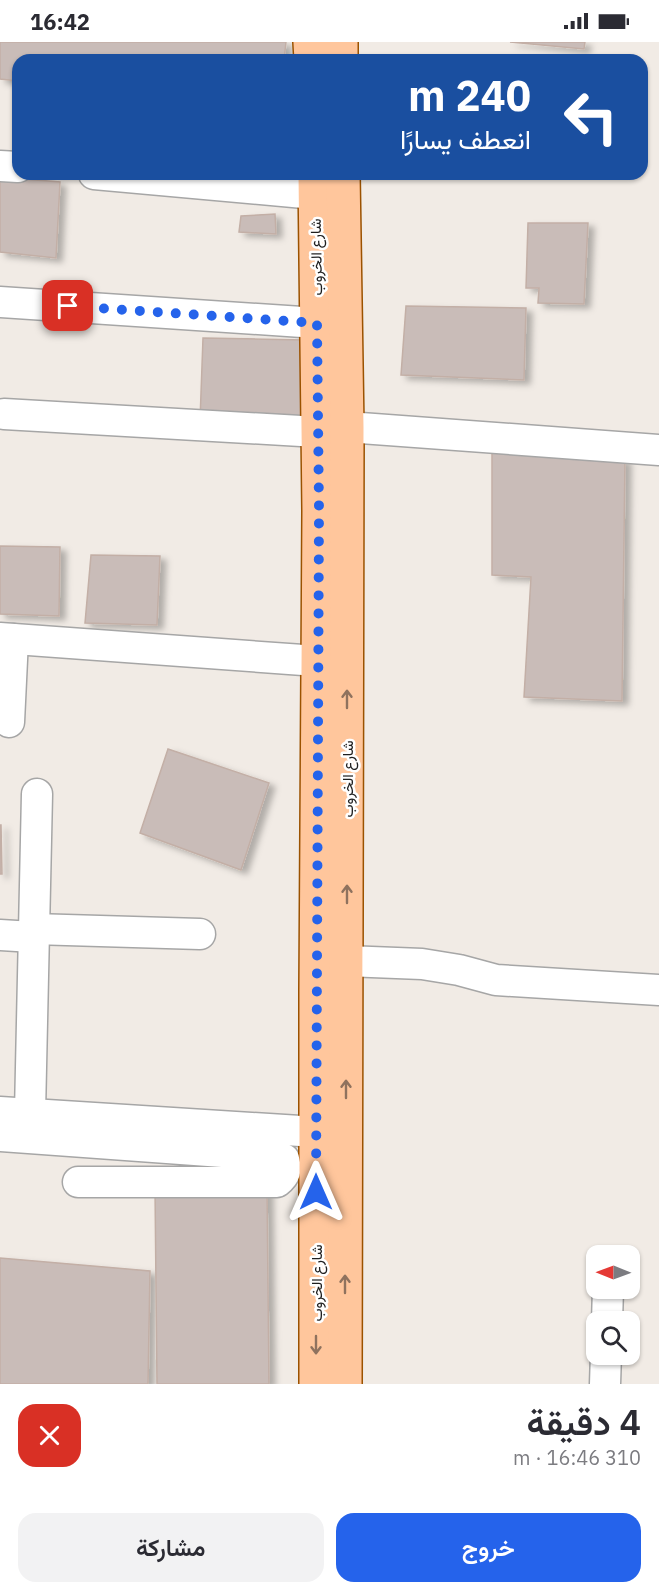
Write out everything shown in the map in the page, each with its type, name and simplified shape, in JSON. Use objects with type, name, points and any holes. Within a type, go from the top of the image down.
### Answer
[{"type":"main road","name":"شارع الخروب","points":[[343,180],[332,430],[346,961],[345,1384]]},
{"type":"main road","name":"شارع الخروب","points":[[315,184],[317,323],[332,430],[319,510],[316,1132],[301,1168],[316,1384]]},
{"type":"street","points":[[227,180],[315,184]]},
{"type":"street","points":[[0,302],[317,323]]},
{"type":"street","points":[[4,414],[332,430],[659,450]]},
{"type":"street","points":[[9,722],[6,639],[317,661]]},
{"type":"street","points":[[30,1113],[37,794]]},
{"type":"street","points":[[0,935],[33,933],[200,934]]},
{"type":"street","points":[[346,961],[422,964],[459,970],[496,980],[659,990]]},
{"type":"street","points":[[0,1112],[316,1132]]},
{"type":"street","points":[[0,1136],[277,1156],[301,1168]]},
{"type":"street","points":[[78,1182],[277,1182],[301,1168]]},
{"type":"street","points":[[605,1384],[606,1365]]},
{"type":"building","points":[[0,42],[286,42],[285,54],[12,54],[12,80],[0,79]]},
{"type":"building","points":[[510,42],[585,42],[584,49]]},
{"type":"building","points":[[0,177],[12,178],[12,180],[60,182],[56,258],[0,252]]},
{"type":"building","points":[[275,214],[276,234],[239,232],[241,216]]},
{"type":"building","points":[[528,223],[588,223],[584,304],[538,303],[539,288],[526,288]]},
{"type":"building","points":[[406,306],[526,308],[524,380],[401,375]]},
{"type":"building","points":[[203,338],[305,340],[303,424],[200,421]]},
{"type":"building","points":[[492,448],[625,459],[622,701],[524,697],[531,577],[492,575]]},
{"type":"building","points":[[0,546],[60,547],[59,616],[0,614]]},
{"type":"building","points":[[91,555],[160,556],[157,625],[85,623]]},
{"type":"building","points":[[168,749],[269,783],[241,870],[140,833]]},
{"type":"building","points":[[1,825],[2,874],[0,874]]},
{"type":"building","points":[[267,1188],[269,1384],[157,1384],[155,1189]]},
{"type":"building","points":[[0,1258],[150,1271],[148,1384],[0,1384]]},
{"type":"route","points":[[68,306],[317,323],[319,510],[316,1192]]}]
